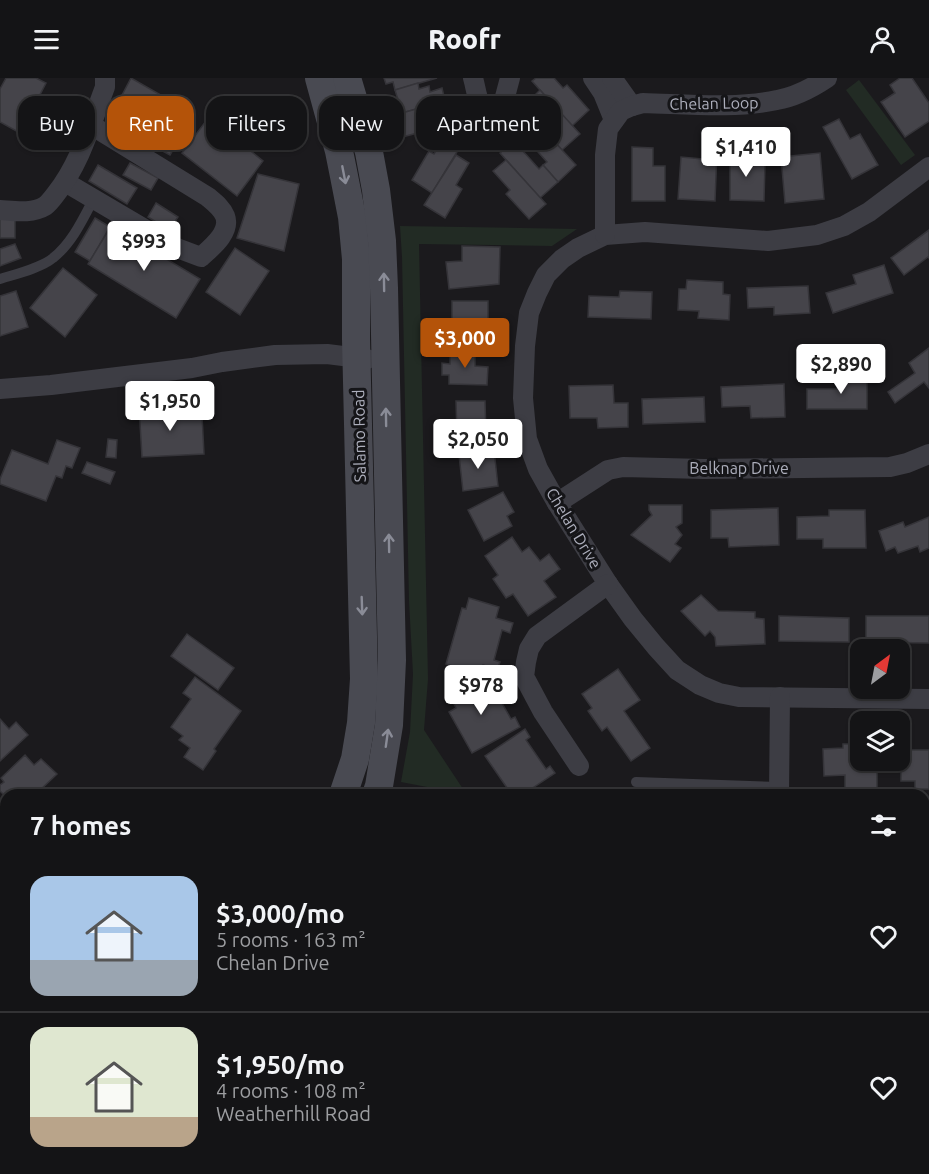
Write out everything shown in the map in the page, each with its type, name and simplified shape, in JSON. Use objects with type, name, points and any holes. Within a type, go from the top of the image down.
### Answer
[{"type":"main road","name":"Salamo Road","points":[[319,78],[339,152],[352,218],[371,359],[392,671],[389,725],[378,789]]},
{"type":"main road","name":"Salamo Road","points":[[346,789],[358,742],[364,679],[371,359],[383,261],[379,214],[369,152],[347,78]]},
{"type":"street","points":[[95,114],[105,87],[105,78]]},
{"type":"street","points":[[473,78],[481,106],[490,112],[498,112],[502,108],[510,78]]},
{"type":"street","points":[[593,78],[603,93],[614,120]]},
{"type":"street","points":[[605,235],[605,155],[608,129],[621,111],[632,106],[612,78]]},
{"type":"street","name":"Chelan Loop","points":[[632,106],[643,103],[746,105],[767,102],[796,95],[827,78]]},
{"type":"street","points":[[65,182],[177,248],[201,257],[224,232],[226,217],[208,197],[95,127]]},
{"type":"street","points":[[0,210],[28,211],[46,205],[65,182],[81,150]]},
{"type":"street","name":"Chelan Drive","points":[[929,167],[868,212],[844,226],[817,236],[768,241],[645,232],[605,235],[578,248],[562,259],[546,275],[529,313],[523,398],[527,439],[538,469],[557,503],[633,619],[677,670],[700,685],[719,693],[739,697],[929,699]]},
{"type":"street","points":[[0,389],[192,368],[275,355],[327,354],[371,359]]},
{"type":"street","name":"Belknap Drive","points":[[557,503],[608,470],[623,467],[704,469],[890,467],[929,454]]},
{"type":"street","points":[[579,766],[543,712],[524,677],[526,662],[529,649],[537,636],[608,584]]},
{"type":"street","points":[[779,789],[780,697]]},
{"type":"lane","points":[[0,279],[26,271],[53,258],[72,237],[94,198]]},
{"type":"lane","points":[[636,782],[747,789]]},
{"type":"shaded area","points":[[859,80],[915,155],[901,165],[846,90]]},
{"type":"shaded area","points":[[400,226],[577,229],[552,246],[419,244],[428,679],[424,730],[463,789],[437,789],[401,782],[410,732],[413,674],[409,601]]},
{"type":"building","points":[[6,78],[36,78],[46,83],[39,96],[18,96],[18,132],[0,122],[0,89]]},
{"type":"building","points":[[131,78],[162,96],[122,96]]},
{"type":"building","points":[[384,78],[437,78],[395,90],[393,82],[386,84]]},
{"type":"building","points":[[536,78],[554,78],[563,88],[567,85],[589,110],[572,126],[561,114],[561,96],[545,96],[532,81]]},
{"type":"building","points":[[900,78],[912,78],[929,103],[929,121],[905,137],[881,102],[895,93],[890,85]]},
{"type":"building","points":[[418,83],[419,89],[429,86],[430,92],[442,88],[444,96],[416,96],[416,109],[404,112],[404,96],[397,96],[395,90]]},
{"type":"building","points":[[540,90],[545,96],[534,96]]},
{"type":"building","points":[[416,109],[416,133],[404,136],[404,112]]},
{"type":"building","points":[[561,113],[580,134],[561,149]]},
{"type":"building","points":[[839,119],[850,139],[860,134],[878,165],[852,179],[823,127]]},
{"type":"building","points":[[206,121],[206,150],[250,150],[263,161],[237,196],[182,153],[184,150],[194,150],[194,137]]},
{"type":"building","points":[[632,147],[653,148],[653,166],[665,166],[665,201],[632,201]]},
{"type":"building","points":[[561,149],[576,165],[558,182],[543,165],[547,162],[536,150]]},
{"type":"building","points":[[161,150],[173,150],[170,155]]},
{"type":"building","points":[[436,150],[458,150],[432,193],[412,180],[429,151],[434,154]]},
{"type":"building","points":[[504,150],[522,150],[539,169],[543,165],[558,182],[540,198],[500,153]]},
{"type":"building","points":[[704,150],[717,151],[715,201],[678,199],[681,157],[703,159]]},
{"type":"building","points":[[730,151],[749,151],[749,163],[765,163],[764,201],[730,200]]},
{"type":"building","points":[[820,153],[824,199],[785,203],[781,157]]},
{"type":"building","points":[[456,155],[469,163],[456,185],[462,189],[445,218],[424,205]]},
{"type":"building","points":[[506,160],[546,204],[529,219],[506,194],[510,190],[493,171]]},
{"type":"building","points":[[130,163],[158,178],[151,190],[123,175]]},
{"type":"building","points":[[98,165],[137,188],[127,204],[89,181]]},
{"type":"building","points":[[258,174],[299,184],[284,251],[237,238]]},
{"type":"building","points":[[156,203],[178,217],[169,230],[148,217]]},
{"type":"building","points":[[95,218],[110,227],[90,261],[75,252]]},
{"type":"building","points":[[0,219],[15,219],[15,238],[0,238]]},
{"type":"building","points":[[111,226],[200,279],[176,318],[88,264]]},
{"type":"building","points":[[929,230],[929,258],[904,275],[891,258]]},
{"type":"building","points":[[15,244],[21,258],[0,266],[0,249]]},
{"type":"building","points":[[462,246],[500,247],[499,284],[449,289],[446,262],[462,261]]},
{"type":"building","points":[[235,248],[269,271],[240,315],[206,292]]},
{"type":"building","points":[[884,265],[893,293],[833,313],[826,293],[856,284],[853,275]]},
{"type":"building","points":[[63,268],[97,295],[65,337],[30,308]]},
{"type":"building","points":[[687,280],[723,282],[723,294],[730,295],[729,320],[698,318],[699,311],[678,310],[679,289],[686,289]]},
{"type":"building","points":[[808,286],[810,313],[774,315],[774,307],[748,308],[747,288]]},
{"type":"building","points":[[16,291],[28,327],[0,336],[0,296]]},
{"type":"building","points":[[620,291],[652,292],[651,319],[588,317],[589,296],[619,297]]},
{"type":"building","points":[[452,301],[488,301],[488,331],[474,331],[474,338],[452,339]]},
{"type":"building","points":[[929,348],[929,388],[924,382],[895,403],[888,392],[915,373],[909,363]]},
{"type":"building","points":[[450,349],[475,349],[475,366],[488,367],[487,385],[449,384],[449,375],[442,375],[442,363],[450,364]]},
{"type":"building","points":[[837,376],[867,376],[867,409],[807,409],[807,389],[837,389]]},
{"type":"building","points":[[784,384],[785,417],[751,418],[750,406],[722,407],[721,387]]},
{"type":"building","points":[[613,385],[614,403],[628,403],[628,427],[598,428],[597,418],[570,418],[569,386]]},
{"type":"building","points":[[704,397],[705,422],[643,424],[642,399]]},
{"type":"building","points":[[456,401],[485,401],[486,435],[457,436]]},
{"type":"building","points":[[183,404],[184,416],[202,415],[204,454],[142,457],[139,406]]},
{"type":"building","points":[[108,439],[117,440],[116,458],[106,457]]},
{"type":"building","points":[[57,440],[80,448],[72,468],[66,466],[62,478],[56,476],[46,501],[0,484],[12,450],[48,464]]},
{"type":"building","points":[[494,450],[498,486],[463,491],[459,455]]},
{"type":"building","points":[[87,462],[115,472],[110,484],[82,473]]},
{"type":"building","points":[[503,492],[514,512],[507,516],[512,526],[484,541],[468,510]]},
{"type":"building","points":[[649,505],[682,505],[682,523],[676,527],[682,535],[675,544],[681,548],[670,562],[631,535],[652,515]]},
{"type":"building","points":[[778,508],[779,545],[729,547],[728,538],[711,538],[711,510]]},
{"type":"building","points":[[829,510],[865,510],[866,548],[823,548],[823,539],[797,539],[797,517],[829,516]]},
{"type":"building","points":[[929,517],[929,548],[920,552],[918,546],[898,553],[895,547],[886,551],[879,531],[903,522],[905,527]]},
{"type":"building","points":[[512,537],[522,552],[529,547],[540,561],[549,554],[560,569],[544,581],[556,597],[528,616],[513,594],[506,598],[493,579],[498,575],[485,556]]},
{"type":"building","points":[[701,595],[718,611],[755,612],[755,618],[764,619],[765,644],[716,646],[715,637],[710,631],[705,636],[681,611]]},
{"type":"building","points":[[469,598],[499,607],[496,618],[513,623],[510,633],[502,630],[494,660],[500,662],[497,670],[483,665],[480,674],[446,664],[462,608],[466,609]]},
{"type":"building","points":[[779,616],[849,618],[849,642],[779,641]]},
{"type":"building","points":[[866,616],[929,616],[929,643],[910,643],[910,639],[866,639]]},
{"type":"building","points":[[187,634],[234,668],[218,690],[171,656]]},
{"type":"building","points":[[618,669],[640,700],[624,711],[650,748],[631,761],[607,727],[602,731],[588,711],[592,708],[582,694]]},
{"type":"building","points":[[195,677],[241,711],[214,749],[216,751],[203,770],[184,757],[190,748],[179,740],[183,736],[171,727],[191,699],[183,693]]},
{"type":"building","points":[[477,681],[482,690],[496,683],[501,692],[497,694],[511,719],[515,717],[520,727],[472,753],[449,712],[456,708],[450,696]]},
{"type":"building","points":[[0,719],[9,729],[16,722],[28,735],[0,761]]},
{"type":"building","points":[[525,729],[530,737],[526,740],[546,769],[550,766],[555,773],[531,789],[508,789],[485,756]]},
{"type":"building","points":[[843,744],[850,744],[850,771],[877,771],[877,788],[845,789],[845,775],[824,776],[823,749],[843,748]]},
{"type":"building","points":[[910,750],[929,750],[929,789],[915,789],[915,781],[901,781],[901,771],[910,771]]},
{"type":"building","points":[[25,755],[34,765],[41,759],[57,774],[41,789],[0,789],[0,785],[4,782],[1,778]]}]
